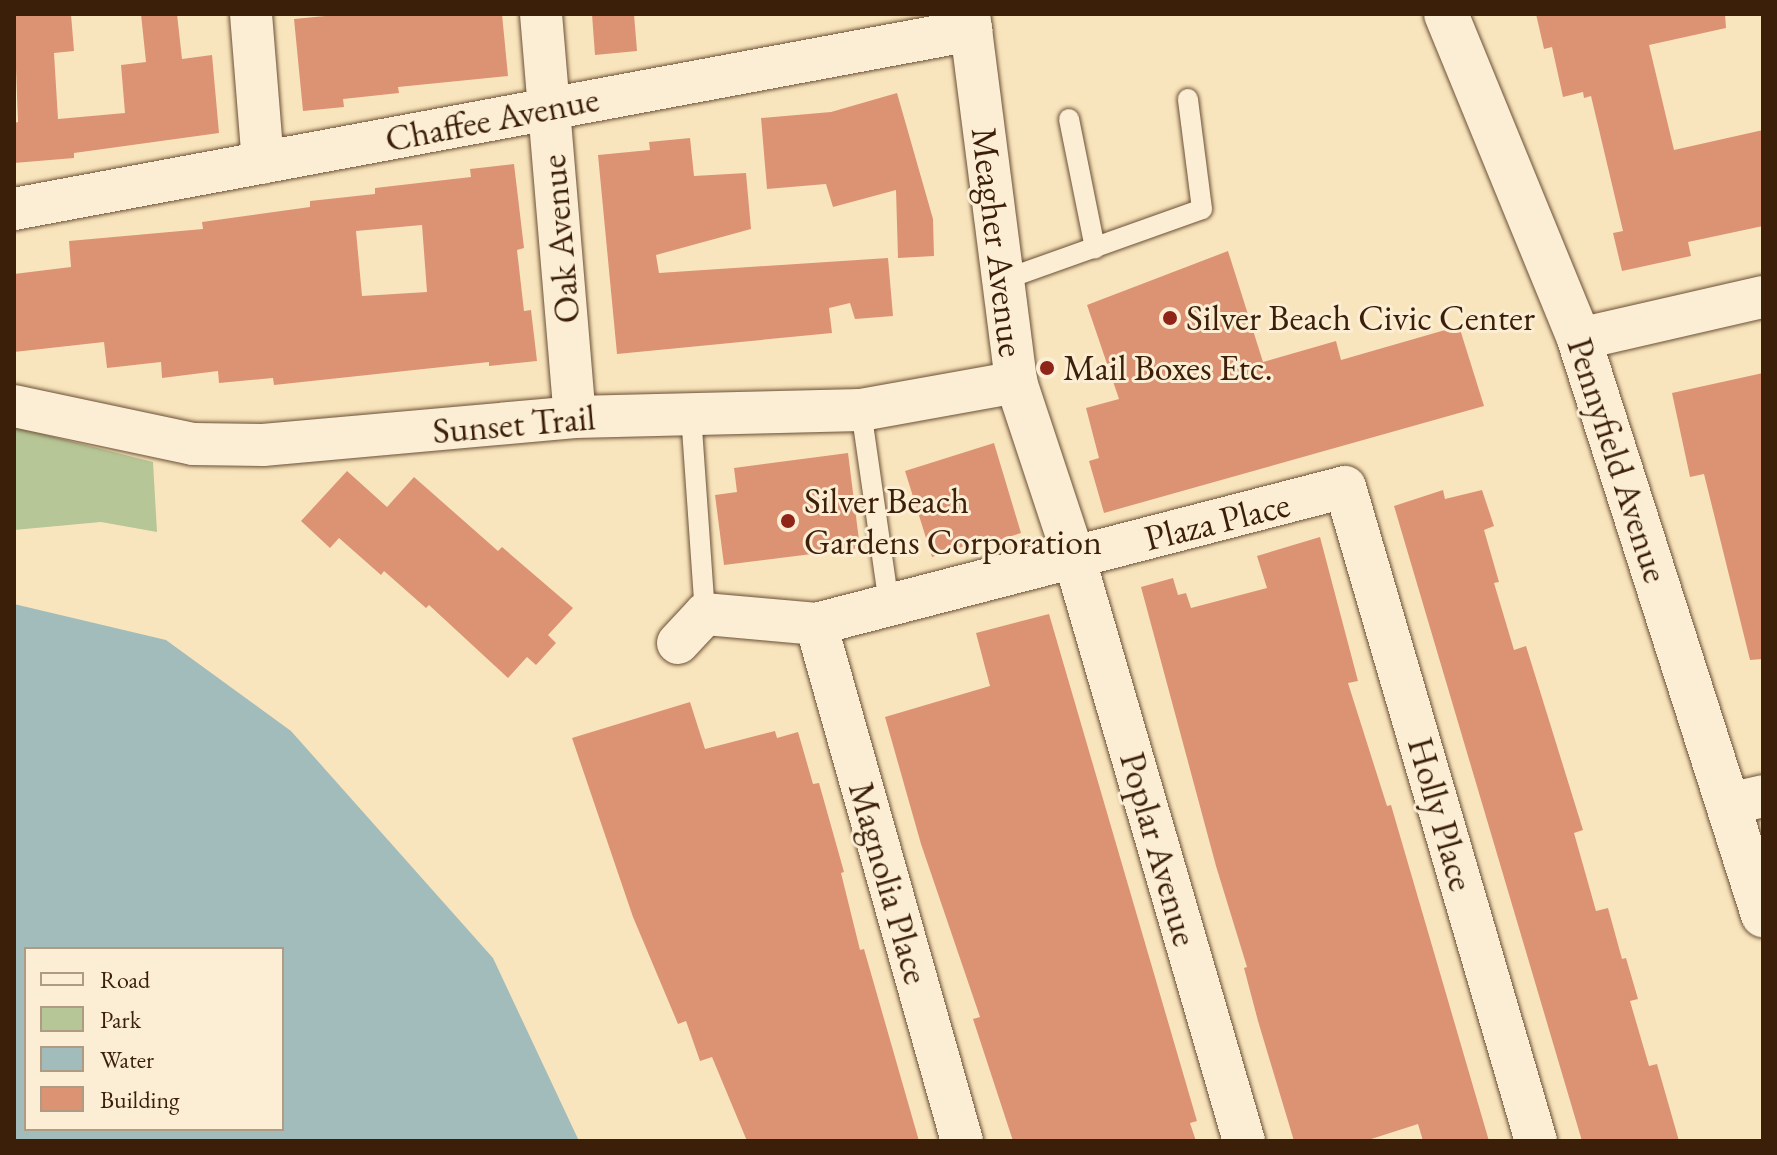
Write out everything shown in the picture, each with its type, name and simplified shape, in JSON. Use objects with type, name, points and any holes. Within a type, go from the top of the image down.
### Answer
[{"type":"street","points":[[251,14],[263,163]]},
{"type":"street","name":"Oak Avenue","points":[[541,14],[575,417]]},
{"type":"street","name":"Pennyfield Avenue","points":[[1446,14],[1579,339],[1746,800],[1763,915]]},
{"type":"street","name":"Chaffee Avenue","points":[[14,209],[549,108],[970,22]]},
{"type":"street","name":"Meagher Avenue","points":[[970,22],[1016,382],[1074,557]]},
{"type":"street","points":[[1579,339],[1763,297]]},
{"type":"street","name":"Sunset Trail","points":[[14,406],[193,444],[263,445],[575,417],[861,410],[1016,382]]},
{"type":"street","name":"Plaza Place","points":[[691,628],[816,624],[1345,487]]},
{"type":"street","name":"Holly Place","points":[[1345,487],[1536,1141]]},
{"type":"street","name":"Poplar Avenue","points":[[1074,557],[1244,1141]]},
{"type":"street","name":"Magnolia Place","points":[[816,624],[962,1141]]},
{"type":"lane","points":[[1003,280],[1202,209],[1188,99]]},
{"type":"lane","points":[[1069,119],[1095,248]]},
{"type":"lane","points":[[861,410],[889,605]]},
{"type":"lane","points":[[691,414],[691,628]]},
{"type":"green space","points":[[14,427],[153,462],[157,532],[101,522],[14,530]]},
{"type":"water","points":[[14,604],[166,640],[291,731],[493,958],[579,1141],[14,1141]]},
{"type":"building","points":[[71,14],[74,51],[54,53],[58,119],[125,113],[121,65],[146,62],[141,14],[177,14],[182,59],[212,55],[219,133],[74,153],[74,158],[14,163],[14,123],[18,122],[14,16]]},
{"type":"building","points":[[346,14],[502,14],[508,76],[398,87],[399,93],[343,99],[344,107],[303,111],[294,19]]},
{"type":"building","points":[[592,14],[634,14],[637,51],[595,55]]},
{"type":"building","points":[[1536,14],[1725,14],[1726,28],[1649,45],[1674,150],[1763,130],[1763,226],[1688,242],[1691,256],[1622,271],[1613,233],[1623,231],[1591,96],[1584,98],[1583,92],[1563,97],[1552,47],[1544,49]]},
{"type":"building","points":[[897,93],[933,219],[934,256],[898,258],[896,190],[833,207],[826,184],[767,189],[761,118],[831,112]]},
{"type":"building","points":[[690,138],[694,176],[746,173],[751,229],[656,255],[659,273],[888,258],[893,316],[855,319],[850,303],[829,308],[832,333],[617,354],[598,155],[650,150],[649,142]]},
{"type":"building","points":[[514,164],[524,248],[517,250],[524,311],[531,310],[537,361],[489,366],[489,362],[274,385],[273,378],[219,383],[218,371],[162,378],[161,362],[107,368],[104,342],[14,352],[14,274],[71,267],[69,241],[203,229],[202,222],[310,207],[310,201],[375,194],[375,188],[471,177],[470,169]],"holes":[[[422,225],[427,292],[362,296],[356,231]]]},
{"type":"building","points":[[1228,251],[1263,362],[1336,341],[1341,360],[1459,326],[1484,406],[1104,513],[1089,461],[1099,458],[1086,408],[1119,399],[1087,305]]},
{"type":"building","points":[[1763,373],[1763,659],[1750,660],[1704,474],[1690,477],[1672,393]]},
{"type":"building","points":[[994,443],[1021,533],[984,545],[982,540],[932,557],[905,471]]},
{"type":"building","name":"Silver Beach Gardens Corporation","points":[[848,453],[860,548],[724,565],[715,495],[737,492],[734,468]]},
{"type":"building","points":[[347,471],[387,507],[414,477],[498,551],[502,547],[573,608],[548,635],[556,643],[536,665],[527,657],[508,678],[429,605],[426,608],[384,571],[381,575],[339,538],[330,548],[301,521]]},
{"type":"building","points":[[1443,490],[1445,499],[1482,490],[1494,526],[1484,530],[1499,582],[1494,583],[1514,650],[1526,646],[1583,830],[1574,833],[1596,911],[1608,908],[1622,959],[1626,958],[1638,999],[1630,1001],[1649,1066],[1657,1064],[1679,1141],[1582,1141],[1394,506]]},
{"type":"building","points":[[1320,537],[1358,681],[1348,683],[1387,806],[1391,805],[1489,1141],[1423,1141],[1418,1124],[1365,1141],[1294,1141],[1258,1021],[1244,968],[1247,967],[1216,866],[1141,587],[1173,578],[1178,595],[1186,593],[1191,608],[1267,588],[1257,556]]},
{"type":"building","points":[[1049,614],[1197,1121],[1190,1123],[1196,1141],[1013,1141],[973,1019],[980,1017],[921,844],[885,717],[990,686],[976,633]]},
{"type":"building","points":[[690,702],[705,749],[775,731],[777,738],[798,732],[813,784],[819,783],[844,872],[841,873],[860,950],[864,949],[919,1141],[747,1141],[712,1057],[700,1061],[686,1021],[678,1024],[633,917],[572,738]]},
{"type":"place","name":"Silver Beach Civic Center","points":[[1170,318]]},
{"type":"place","name":"Mail Boxes Etc.","points":[[1047,368]]},
{"type":"place","name":"Silver Beach Gardens Corporation","points":[[788,521]]}]
